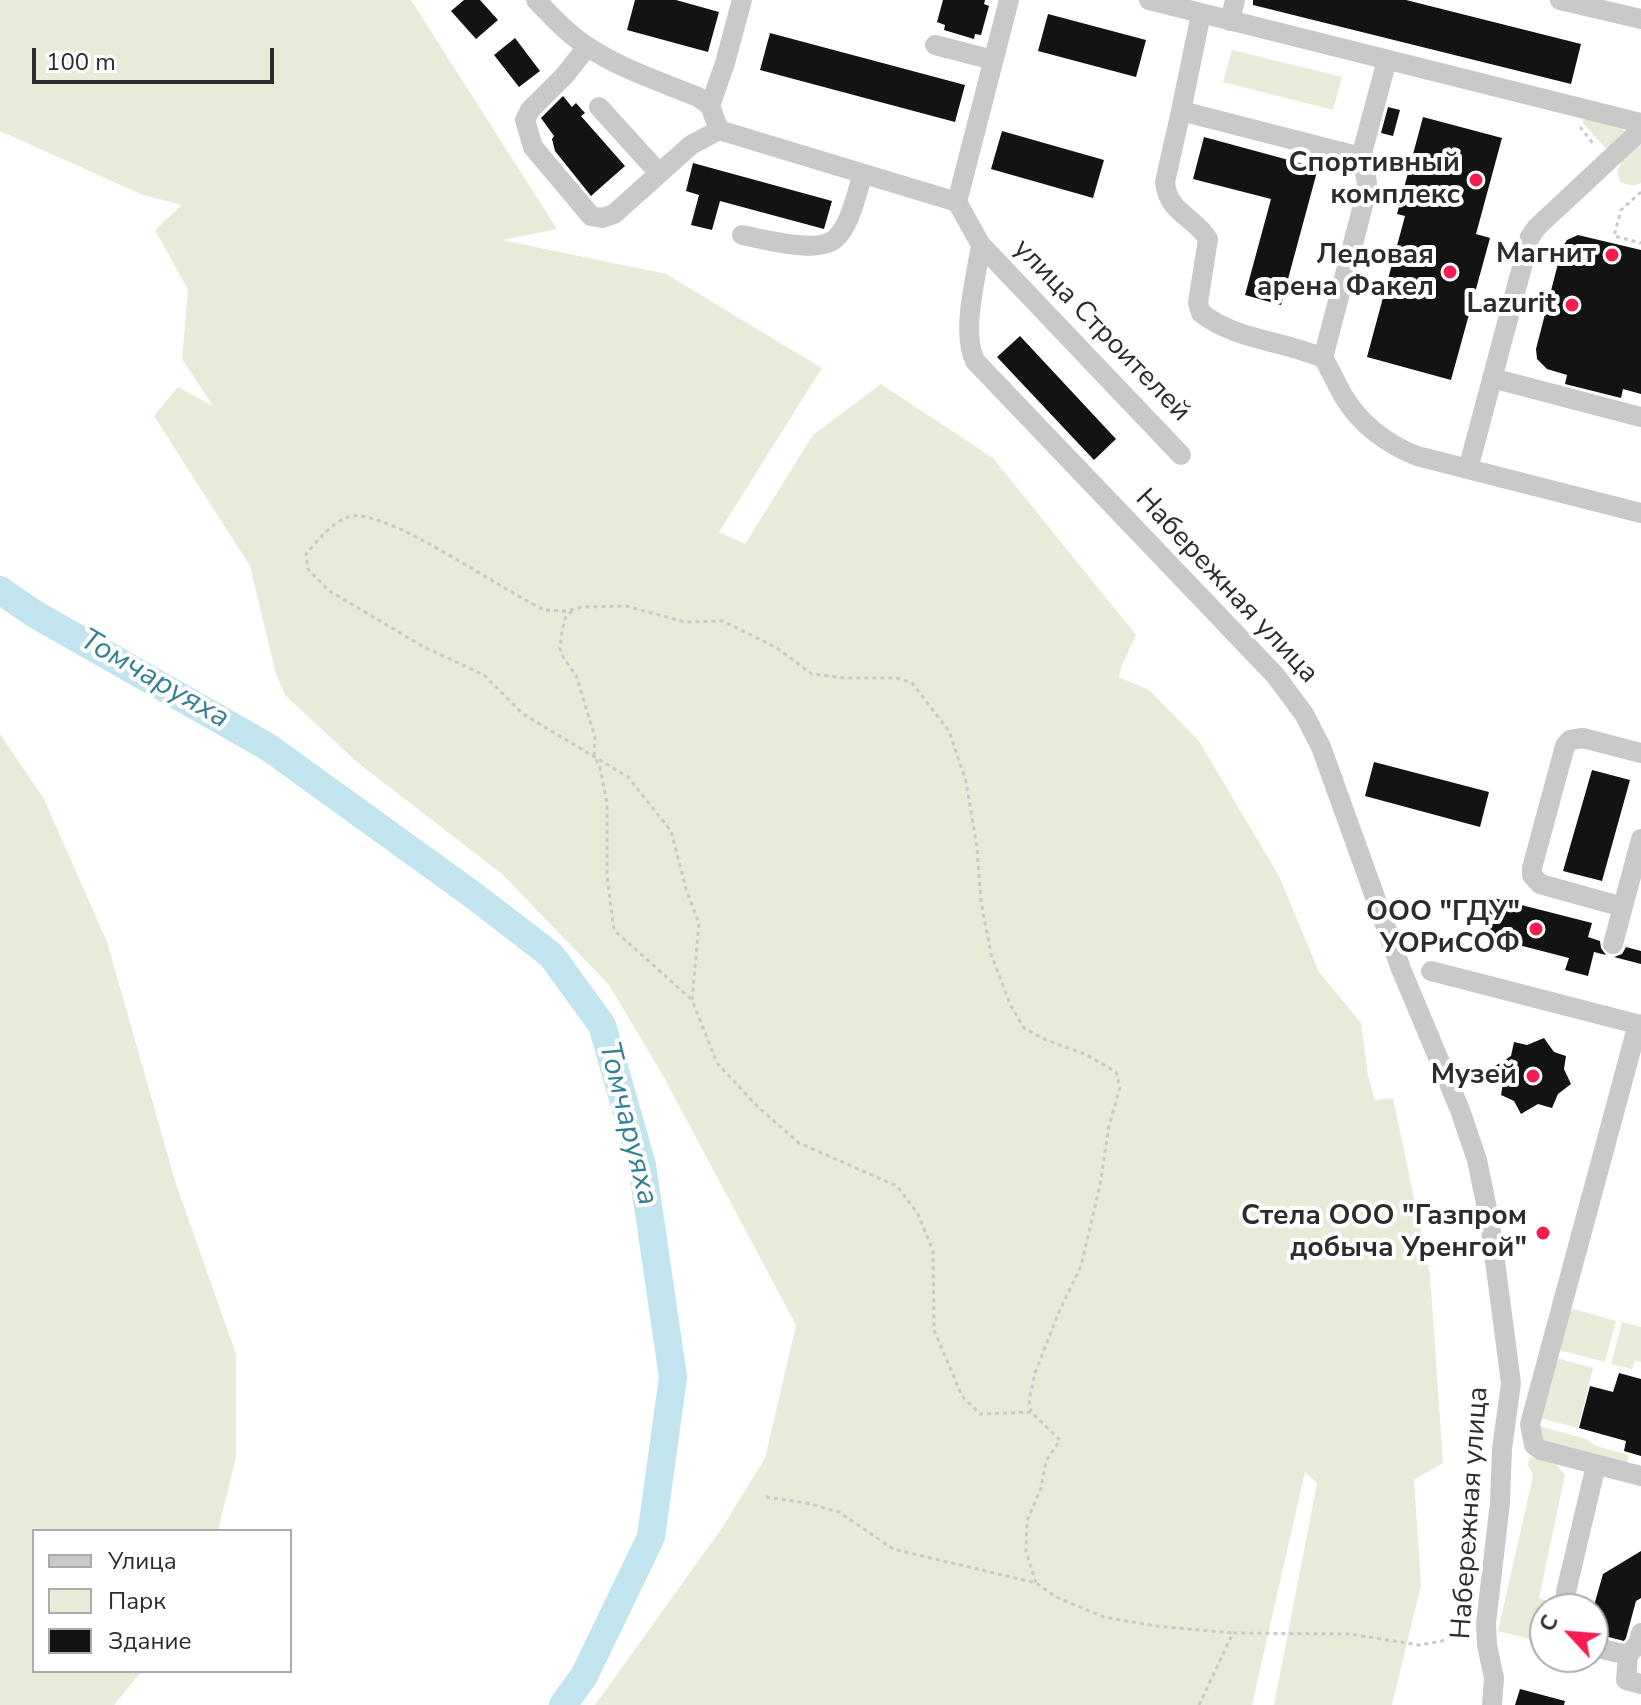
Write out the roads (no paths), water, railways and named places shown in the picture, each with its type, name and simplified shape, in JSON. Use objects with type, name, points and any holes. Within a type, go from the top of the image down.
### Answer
[{"type":"street","points":[[536,0],[587,47],[698,97],[710,106],[719,130]]},
{"type":"street","points":[[710,106],[742,0]]},
{"type":"street","points":[[981,245],[957,202],[1009,0]]},
{"type":"street","points":[[1149,0],[1641,123]]},
{"type":"street","points":[[1230,21],[1235,0]]},
{"type":"street","points":[[1560,0],[1641,19]]},
{"type":"street","points":[[1201,14],[1165,182],[1171,204],[1203,230],[1208,239],[1198,303],[1201,313],[1240,335],[1293,346],[1323,358],[1357,415],[1397,449],[1641,513]]},
{"type":"street","points":[[935,45],[993,60]]},
{"type":"street","points":[[587,47],[565,75],[530,110],[525,120],[533,147],[591,216],[602,218],[614,214],[691,145],[719,130],[957,202]]},
{"type":"street","points":[[1323,358],[1366,194],[1367,182],[1361,157],[1387,60]]},
{"type":"street","points":[[599,107],[659,173]]},
{"type":"street","points":[[1181,111],[1361,157]]},
{"type":"street","points":[[1468,469],[1530,237],[1641,130]]},
{"type":"street","points":[[742,235],[812,247],[835,240],[843,228],[863,174]]},
{"type":"street","name":"улица Строителей","points":[[981,245],[1181,455]]},
{"type":"street","name":"Набережная улица","points":[[981,245],[968,334],[969,349],[975,361],[1275,675],[1304,714],[1321,747],[1401,969],[1460,1110],[1477,1160],[1490,1223],[1511,1383],[1486,1623],[1494,1678],[1492,1705]]},
{"type":"street","points":[[1492,378],[1641,417]]},
{"type":"street","points":[[1623,907],[1540,884],[1532,875],[1532,868],[1565,746],[1570,740],[1583,738],[1641,753]]},
{"type":"street","points":[[1613,944],[1641,839]]},
{"type":"street","points":[[1431,971],[1639,1024],[1530,1424],[1534,1445],[1541,1450],[1641,1476]]},
{"type":"street","points":[[1566,1593],[1596,1465]]},
{"type":"street","points":[[1641,1633],[1638,1644],[1628,1655],[1626,1680],[1641,1684]]},
{"type":"street","points":[[1609,1651],[1628,1655]]},
{"type":"waterway","name":"Томчаруяха","points":[[0,590],[33,613],[268,747],[473,895],[551,955],[602,1025],[642,1165],[673,1377],[651,1537],[584,1676],[563,1705]]},
{"type":"place","name":"Спортивный комплекс","points":[[1476,180]]},
{"type":"place","name":"Магнит","points":[[1612,255]]},
{"type":"place","name":"Ледовая арена Факел","points":[[1450,272]]},
{"type":"place","name":"Lazurit","points":[[1572,305]]},
{"type":"place","name":"ООО \"ГДУ\" УОРиСОФ","points":[[1536,929]]},
{"type":"place","name":"Музей","points":[[1533,1076]]},
{"type":"place","name":"Стела ООО \"Газпром добыча Уренгой\"","points":[[1543,1233]]}]
